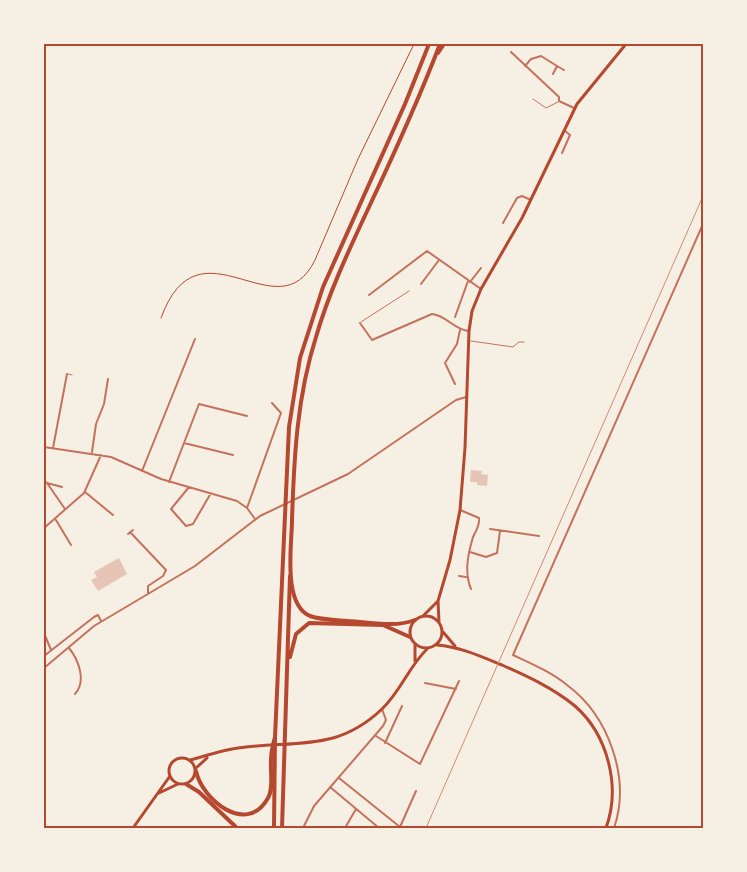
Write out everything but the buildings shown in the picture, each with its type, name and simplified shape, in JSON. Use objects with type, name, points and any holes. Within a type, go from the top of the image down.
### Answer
[{"type":"highway","points":[[274,828],[275,737],[288,434],[300,358],[323,287],[405,104],[429,44]]},
{"type":"highway","points":[[282,828],[294,449],[298,410],[316,336],[346,255],[440,44]]},
{"type":"highway","points":[[432,64],[444,44]]},
{"type":"highway","points":[[290,576],[295,598],[302,609],[312,616],[393,624],[415,620]]},
{"type":"highway","points":[[288,663],[296,634],[303,625],[309,623],[383,625],[410,637]]},
{"type":"highway","points":[[196,770],[203,790],[217,804],[230,812],[251,813],[258,809],[269,796],[271,757],[275,737]]},
{"type":"highway","points":[[186,784],[199,792],[237,828]]},
{"type":"main road","points":[[456,646],[443,632],[439,622],[438,601],[450,560],[460,510],[468,341],[472,312],[481,289],[531,200],[574,108],[626,44]]},
{"type":"main road","points":[[415,661],[415,645],[410,637],[411,626],[415,620],[423,616],[438,601]]},
{"type":"main road","points":[[423,616],[430,616],[439,622]]},
{"type":"main road","points":[[437,645],[443,632]]},
{"type":"main road","points":[[415,645],[428,648]]},
{"type":"main road","points":[[133,828],[170,776],[170,766],[174,761],[181,758],[190,760],[238,748],[317,743],[341,735],[360,726],[382,709],[400,687],[415,661],[428,648],[437,645],[456,646],[542,684],[566,699],[582,714],[595,731],[606,756],[612,787],[611,810],[606,828]]},
{"type":"main road","points":[[158,794],[179,784],[186,784],[193,779],[196,770],[209,756]]},
{"type":"main road","points":[[190,760],[196,770]]},
{"type":"main road","points":[[170,776],[179,784]]},
{"type":"street","points":[[511,52],[553,89],[559,97],[559,101],[574,108]]},
{"type":"street","points":[[525,66],[539,56],[564,70]]},
{"type":"street","points":[[553,74],[558,66]]},
{"type":"street","points":[[562,153],[570,135],[564,130]]},
{"type":"street","points":[[504,223],[517,198],[522,196],[531,200]]},
{"type":"street","points":[[614,828],[619,807],[620,780],[611,745],[596,716],[589,705],[568,685],[513,655],[703,224]]},
{"type":"street","points":[[370,295],[426,251],[481,289]]},
{"type":"street","points":[[421,284],[439,260]]},
{"type":"street","points":[[455,317],[469,282],[481,268]]},
{"type":"street","points":[[360,323],[372,340],[432,314],[440,316],[460,330],[469,331]]},
{"type":"street","points":[[455,384],[445,363],[457,344],[460,330]]},
{"type":"street","points":[[142,472],[195,338]]},
{"type":"street","points":[[53,448],[67,374]]},
{"type":"street","points":[[92,453],[96,424],[104,404],[108,380]]},
{"type":"street","points":[[44,668],[101,621],[195,566],[255,519],[303,494],[348,474],[456,400],[466,397]]},
{"type":"street","points":[[169,482],[201,400]]},
{"type":"street","points":[[247,508],[281,413],[272,403]]},
{"type":"street","points":[[199,404],[247,416]]},
{"type":"street","points":[[184,443],[233,455]]},
{"type":"street","points":[[44,447],[111,456],[142,472],[169,482],[237,501],[247,508],[255,519]]},
{"type":"street","points":[[44,528],[56,520],[65,509],[85,492],[101,455]]},
{"type":"street","points":[[44,481],[62,487]]},
{"type":"street","points":[[47,482],[65,509]]},
{"type":"street","points":[[188,487],[171,509],[186,526],[193,524],[212,493]]},
{"type":"street","points":[[85,492],[113,515]]},
{"type":"street","points":[[460,510],[478,518],[479,524],[470,552],[467,577],[471,589]]},
{"type":"street","points":[[56,520],[71,545]]},
{"type":"street","points":[[490,529],[539,536]]},
{"type":"street","points":[[470,552],[486,557],[497,554],[500,530]]},
{"type":"street","points":[[130,532],[166,570],[163,576],[148,586],[148,594]]},
{"type":"street","points":[[458,576],[467,577]]},
{"type":"street","points":[[44,656],[94,617],[98,615],[101,621]]},
{"type":"street","points":[[44,633],[51,650]]},
{"type":"street","points":[[68,647],[78,663],[81,680],[75,694]]},
{"type":"street","points":[[376,736],[420,764],[459,681]]},
{"type":"street","points":[[425,683],[456,689]]},
{"type":"street","points":[[385,743],[402,706]]},
{"type":"street","points":[[302,828],[314,806],[376,736],[385,722],[382,709]]},
{"type":"street","points":[[339,778],[400,827],[416,791]]},
{"type":"street","points":[[330,787],[379,828]]},
{"type":"street","points":[[345,828],[356,809]]},
{"type":"lane","points":[[533,98],[546,108],[559,101]]},
{"type":"lane","points":[[360,323],[409,291]]},
{"type":"lane","points":[[370,295],[372,299]]},
{"type":"lane","points":[[468,341],[514,347],[519,342],[524,342]]},
{"type":"lane","points":[[67,374],[72,375]]},
{"type":"lane","points":[[103,379],[108,380]]},
{"type":"lane","points":[[405,805],[409,807]]},
{"type":"path","points":[[161,318],[183,283],[202,274],[221,273],[272,288],[283,287],[307,273],[315,260],[358,159],[414,44]]},
{"type":"railway","points":[[426,828],[703,196]]}]
